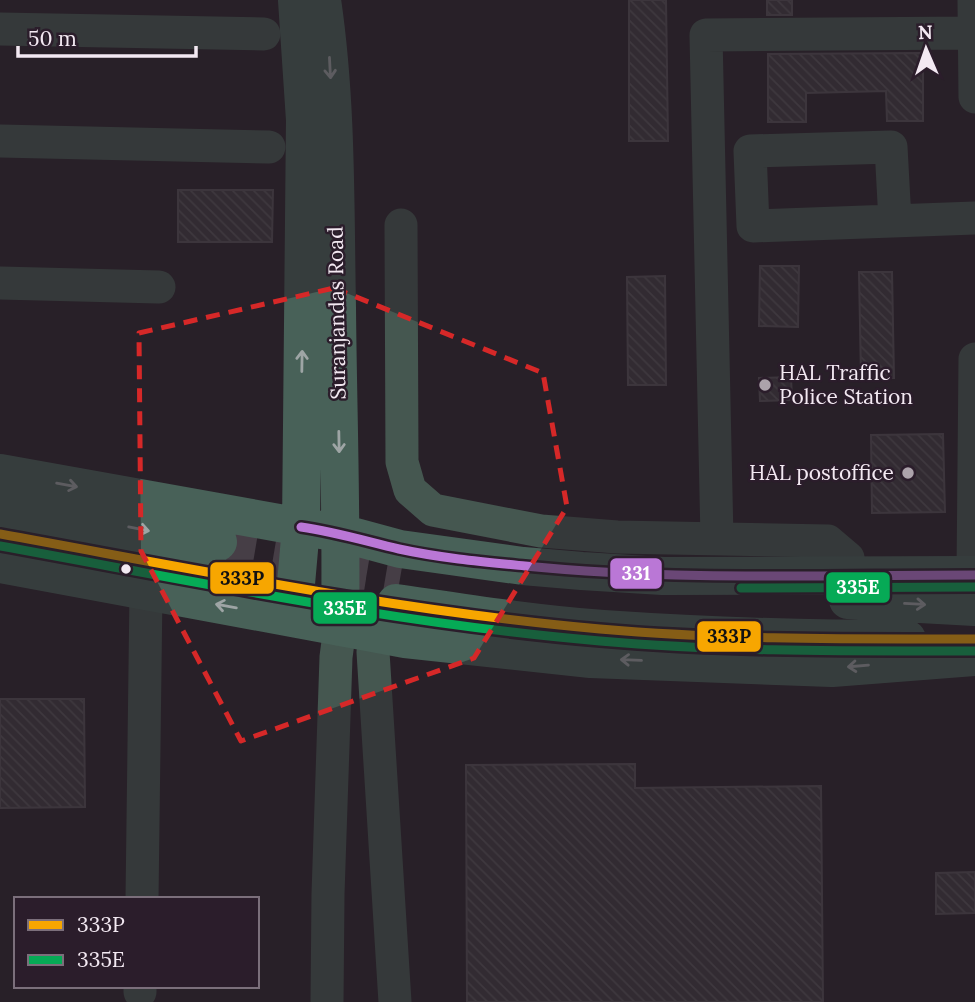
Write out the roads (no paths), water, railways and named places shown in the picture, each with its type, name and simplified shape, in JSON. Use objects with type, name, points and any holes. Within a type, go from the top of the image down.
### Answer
[{"type":"main road","name":"Suranjandas Road","points":[[293,618],[301,527],[304,120],[296,0]]},
{"type":"main road","name":"Suranjandas Road","points":[[322,0],[330,53],[334,136],[341,533],[340,627]]},
{"type":"main road","points":[[0,473],[341,533],[400,549],[523,566],[663,576],[851,576],[974,586]]},
{"type":"main road","points":[[0,502],[216,557],[0,534]]},
{"type":"main road","points":[[0,564],[340,627],[392,603],[487,585],[602,596],[855,600],[974,586]]},
{"type":"main road","points":[[392,603],[485,617],[601,629],[849,639],[975,639]]},
{"type":"main road","points":[[392,603],[592,659],[832,668],[975,657]]},
{"type":"street","points":[[974,0],[975,97]]},
{"type":"street","points":[[0,29],[264,34]]},
{"type":"street","points":[[717,538],[706,35],[974,33]]},
{"type":"street","points":[[0,141],[269,147]]},
{"type":"street","points":[[895,221],[891,147],[750,151],[753,226],[895,221],[975,218]]},
{"type":"street","points":[[401,225],[402,462],[410,490],[433,510],[541,531],[617,537],[828,541],[848,558],[851,576]]},
{"type":"street","points":[[0,283],[159,287]]},
{"type":"street","points":[[974,586],[975,359]]},
{"type":"street","points":[[142,897],[146,591]]},
{"type":"street","points":[[392,603],[373,652],[395,1002]]},
{"type":"street","points":[[327,1002],[329,866],[340,627]]},
{"type":"tunnel","points":[[218,542],[401,573]]},
{"type":"tunnel","points":[[213,573],[396,603]]},
{"type":"place","name":"HAL Traffic Police Station","points":[[765,385]]},
{"type":"place","name":"HAL postoffice","points":[[908,473]]}]
